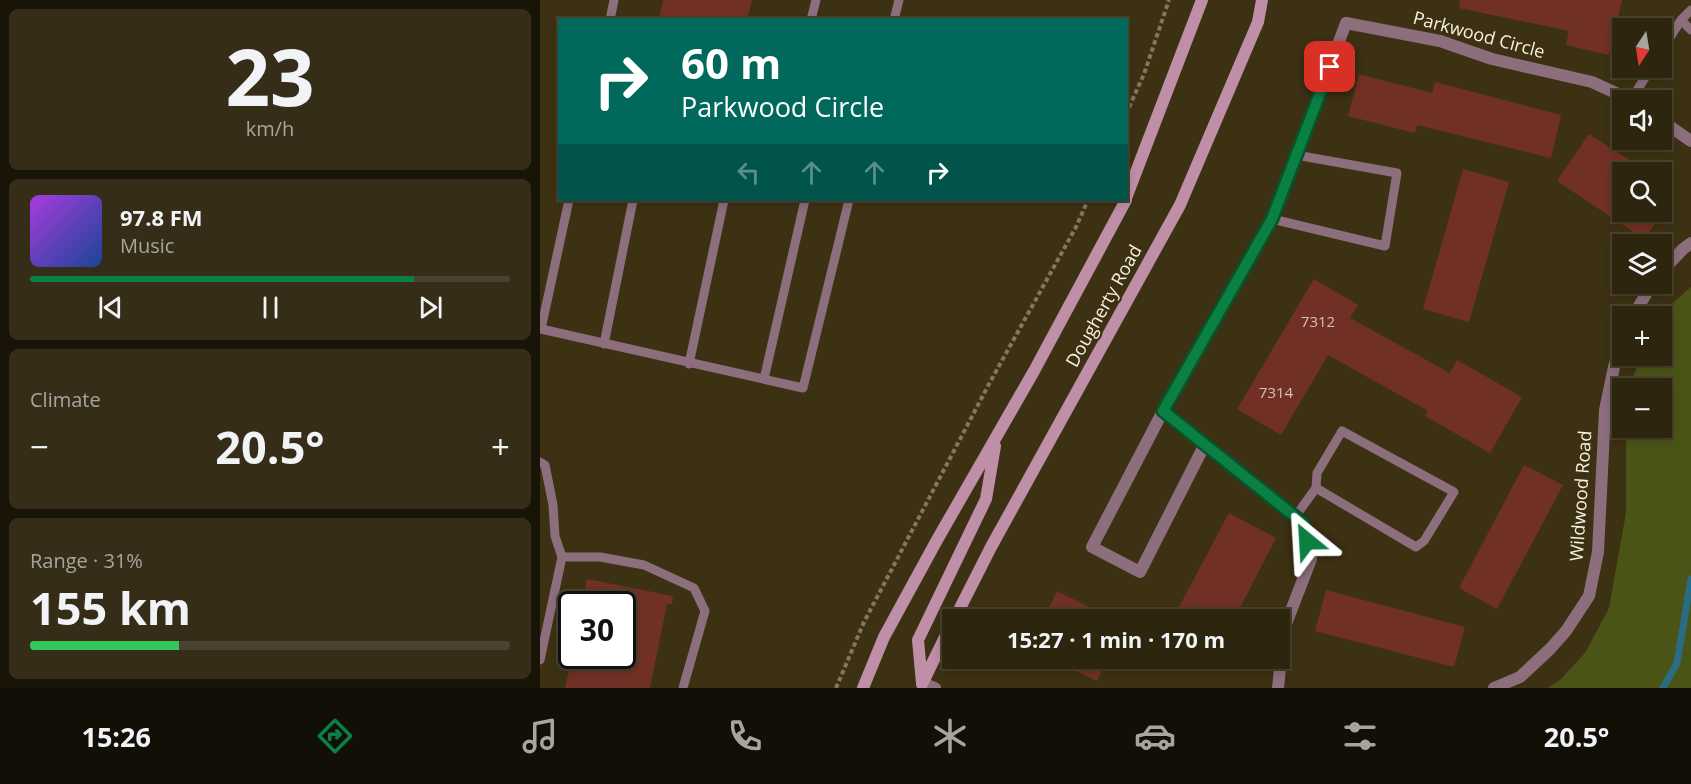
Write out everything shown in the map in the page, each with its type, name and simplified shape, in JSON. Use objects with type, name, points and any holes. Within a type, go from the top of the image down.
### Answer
[{"type":"main road","name":"Dougherty Road","points":[[1128,194],[1202,0]]},
{"type":"main road","name":"Dougherty Road","points":[[959,609],[991,547],[1180,205],[1258,22],[1262,0]]},
{"type":"main road","name":"Dougherty Road","points":[[863,688],[884,637],[1034,371],[1125,201]]},
{"type":"main road","points":[[922,686],[918,640],[986,499],[997,436]]},
{"type":"main road","name":"Dougherty Road","points":[[922,686],[942,644]]},
{"type":"street","name":"Parkwood Circle","points":[[1205,444],[1140,572],[1092,547],[1163,411],[1272,219],[1346,23],[1440,41],[1492,59],[1592,82],[1612,91]]},
{"type":"street","points":[[1672,128],[1691,141]]},
{"type":"street","points":[[1672,261],[1691,243]]},
{"type":"street","name":"Wildwood Road","points":[[1494,688],[1520,677],[1550,649],[1566,631],[1589,596],[1598,552],[1605,410],[1614,366]]},
{"type":"street","points":[[1163,411],[1303,523],[1311,559],[1284,629],[1278,688]]},
{"type":"street","points":[[922,686],[935,688]]},
{"type":"lane","points":[[610,18],[614,0]]},
{"type":"lane","points":[[812,18],[816,0]]},
{"type":"lane","points":[[894,18],[899,0]]},
{"type":"lane","points":[[1672,34],[1691,10]]},
{"type":"lane","points":[[1681,20],[1691,30]]},
{"type":"lane","points":[[1272,219],[1385,246],[1397,173],[1296,155]]},
{"type":"lane","points":[[569,201],[541,329],[803,388],[849,201]]},
{"type":"lane","points":[[604,344],[633,201]]},
{"type":"lane","points":[[689,364],[724,201]]},
{"type":"lane","points":[[764,379],[805,201]]},
{"type":"lane","points":[[1295,517],[1316,488],[1317,473],[1342,431],[1454,492],[1424,541],[1416,547],[1316,488]]},
{"type":"lane","points":[[540,462],[545,465],[553,505],[555,536],[562,557],[540,660]]},
{"type":"lane","points":[[562,557],[600,557],[644,564],[694,588],[705,611],[683,688]]},
{"type":"path","points":[[1128,110],[1144,74],[1169,0]]},
{"type":"path","points":[[837,688],[864,622],[989,384],[1076,227],[1088,201]]},
{"type":"green space","points":[[1691,287],[1691,688],[1547,688],[1560,680],[1585,653],[1609,608],[1626,513],[1626,438],[1672,438],[1672,378],[1632,378],[1638,366],[1672,366],[1672,306],[1669,306]]},
{"type":"building","points":[[663,0],[752,0],[748,18],[659,18]]},
{"type":"building","points":[[1460,0],[1622,0],[1618,18],[1612,18],[1612,42],[1609,55],[1566,45],[1569,31],[1459,8]]},
{"type":"building","points":[[1359,74],[1432,93],[1435,82],[1561,115],[1551,158],[1417,125],[1415,133],[1348,116]]},
{"type":"building","points":[[1589,134],[1632,162],[1612,162],[1612,218],[1557,181]]},
{"type":"building","points":[[1463,169],[1509,182],[1469,322],[1423,309]]},
{"type":"building","points":[[1618,222],[1656,222],[1648,234],[1636,234]]},
{"type":"building","points":[[1314,279],[1358,305],[1350,318],[1450,373],[1457,360],[1522,397],[1490,453],[1425,416],[1428,411],[1328,355],[1281,435],[1237,409]]},
{"type":"building","points":[[1524,465],[1563,485],[1497,609],[1459,588]]},
{"type":"building","points":[[1229,513],[1276,538],[1239,609],[1178,609]]},
{"type":"building","points":[[587,579],[673,596],[672,604],[667,604],[650,688],[565,688],[569,669],[636,669],[636,591],[585,591]]},
{"type":"building","points":[[1326,590],[1465,627],[1454,667],[1315,631]]},
{"type":"building","points":[[1057,591],[1093,609],[1048,609]]},
{"type":"building","points":[[1072,669],[1103,669],[1097,681]]},
{"type":"waterway","points":[[1663,688],[1677,663],[1691,579]]},
{"type":"route","points":[[1307,541],[1303,523],[1163,411],[1272,219],[1330,67]]}]
